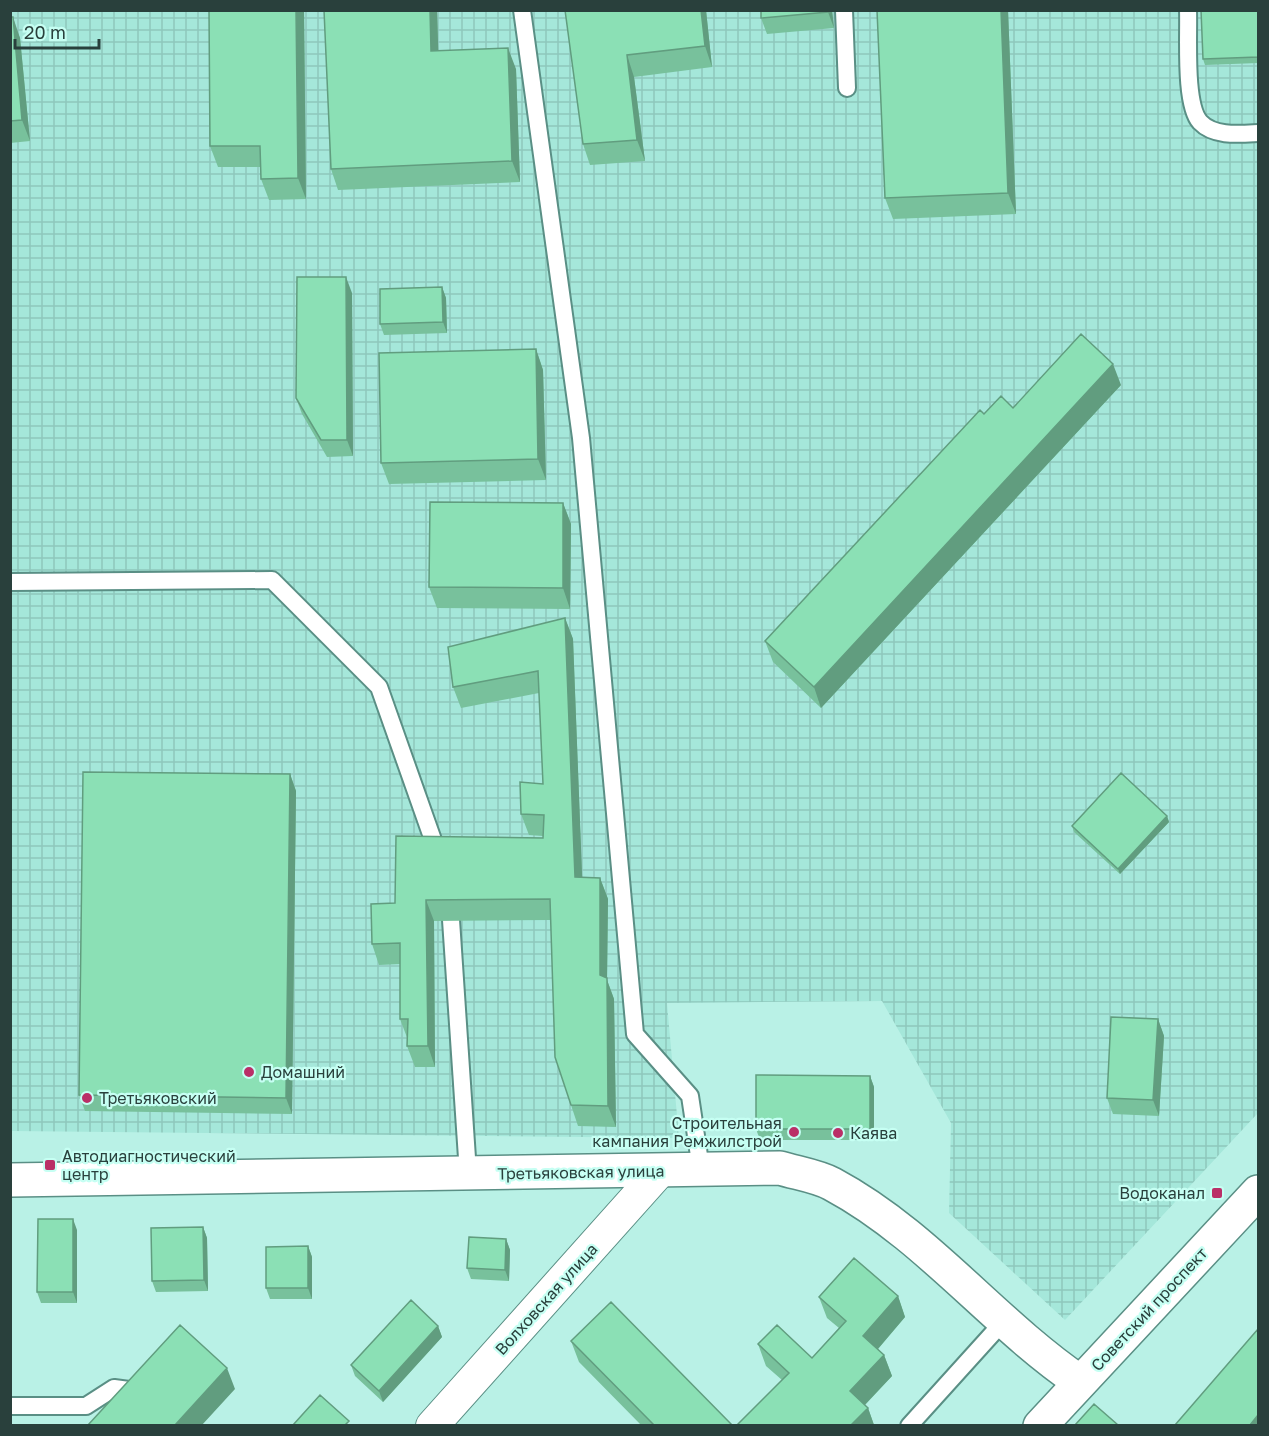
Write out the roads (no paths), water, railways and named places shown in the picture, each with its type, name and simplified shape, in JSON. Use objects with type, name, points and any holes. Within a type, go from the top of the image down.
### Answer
[{"type":"street","name":"Третьяковская улица","points":[[10,1180],[659,1172],[780,1168],[831,1183],[912,1235],[1004,1322],[1080,1382]]},
{"type":"street","name":"Волховская улица","points":[[432,1425],[659,1172]]},
{"type":"street","name":"Советский проспект","points":[[1040,1425],[1258,1192]]},
{"type":"lane","points":[[522,10],[581,438],[635,1034],[690,1096],[700,1169]]},
{"type":"lane","points":[[844,10],[847,88]]},
{"type":"lane","points":[[1188,10],[1192,105],[1201,122],[1224,134],[1258,133]]},
{"type":"lane","points":[[10,582],[272,580],[379,687],[440,858]]},
{"type":"lane","points":[[451,921],[468,1173]]},
{"type":"lane","points":[[909,1425],[1004,1322]]},
{"type":"lane","points":[[10,1406],[86,1406],[114,1388],[145,1392]]},
{"type":"place","name":"Домашний","points":[[249,1072]]},
{"type":"place","name":"Третьяковский","points":[[87,1098]]},
{"type":"place","name":"Строительная кампания Ремжилстрой","points":[[794,1132]]},
{"type":"place","name":"Каява","points":[[838,1133]]},
{"type":"place","name":"Автодиагностический центр","points":[[50,1165]]},
{"type":"place","name":"Водоканал","points":[[1217,1193]]}]
